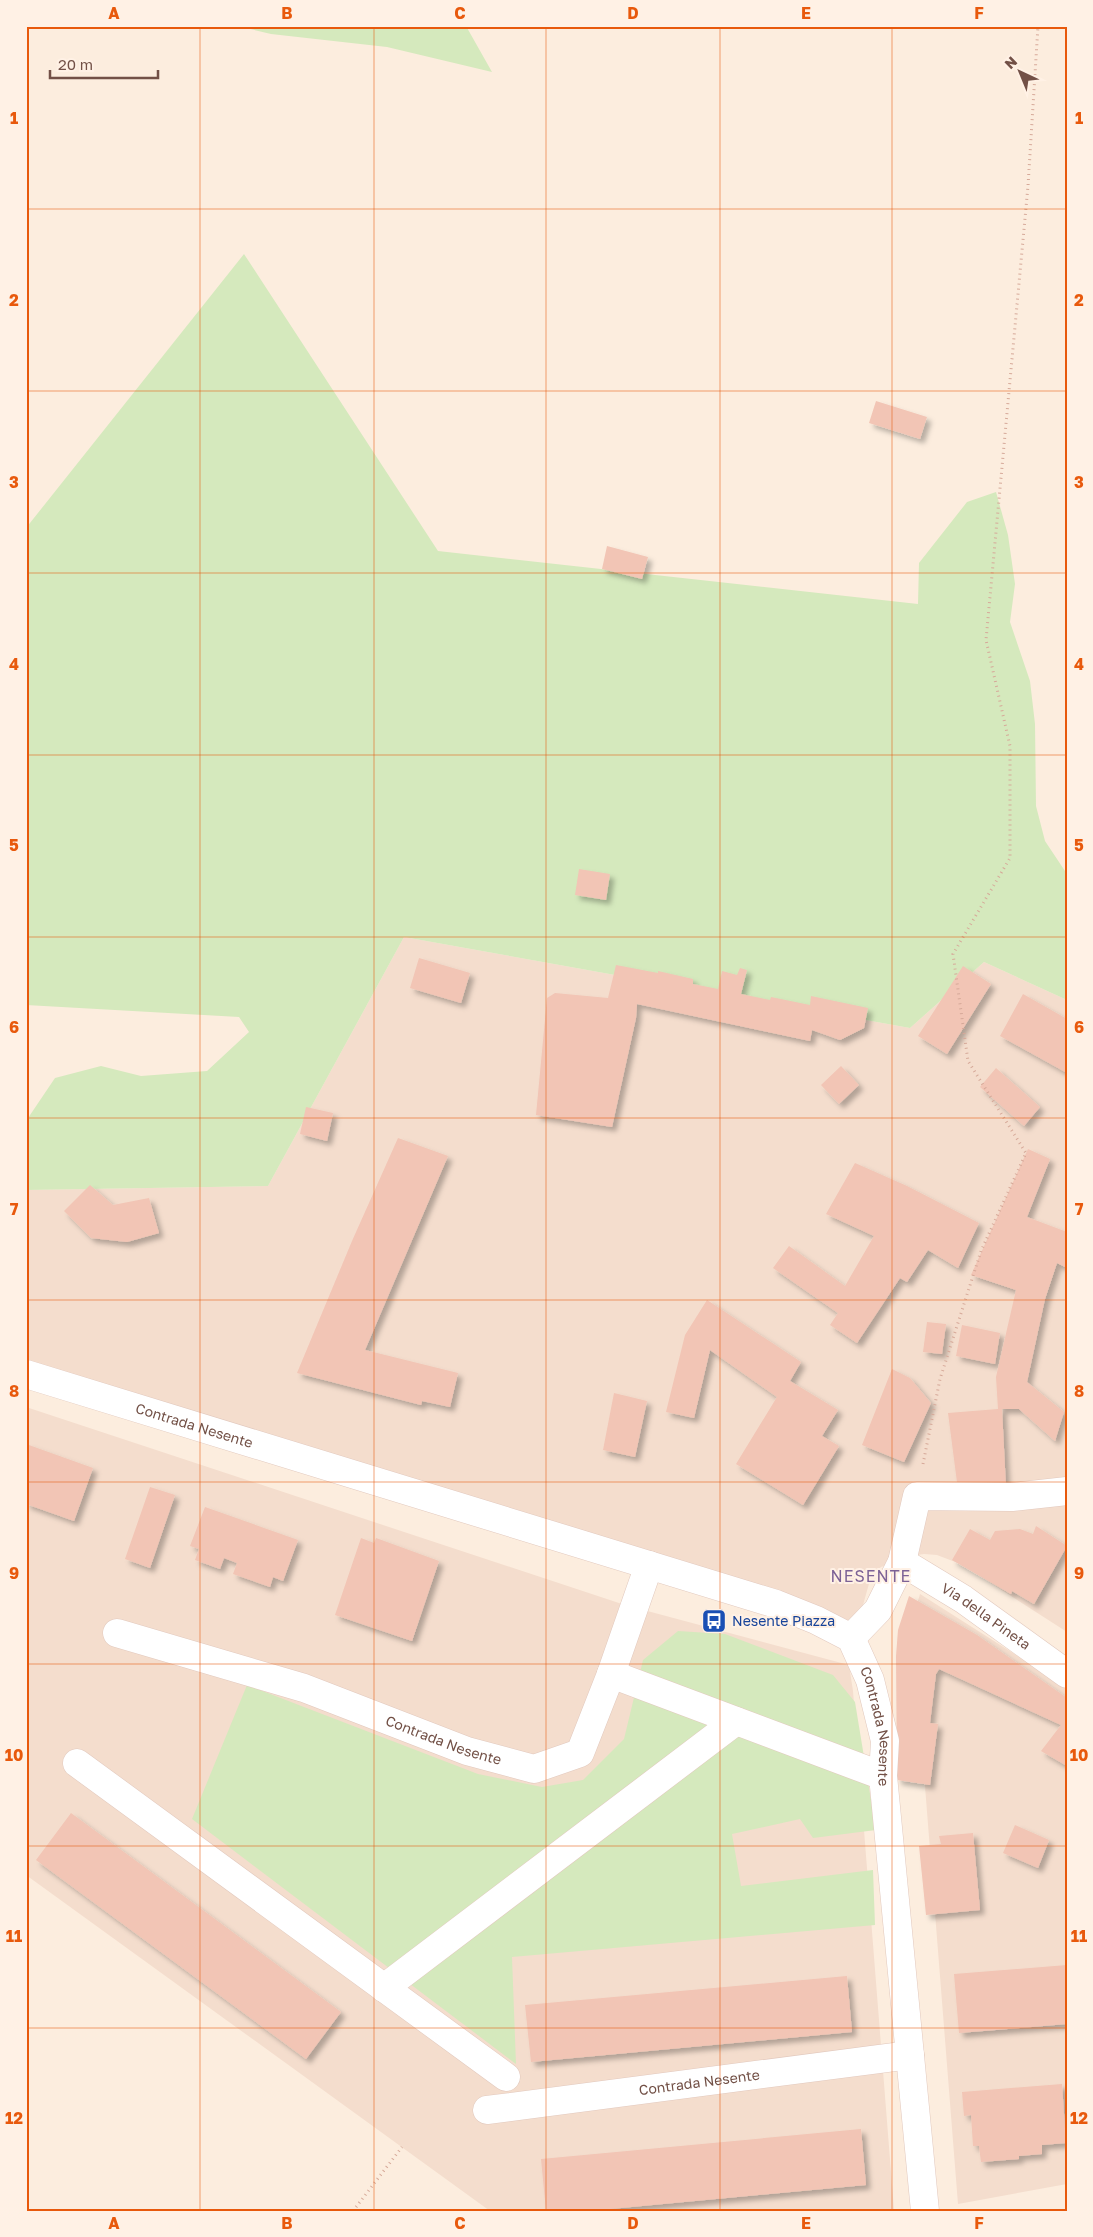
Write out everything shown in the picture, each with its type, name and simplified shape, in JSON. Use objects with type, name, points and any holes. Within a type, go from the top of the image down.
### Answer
[{"type":"street","name":"Contrada Nesente","points":[[26,1374],[776,1604],[816,1620],[851,1638],[870,1680],[885,1740],[883,1776],[925,2211]]},
{"type":"street","points":[[851,1638],[878,1610],[902,1562],[917,1496],[1012,1497],[1067,1491]]},
{"type":"street","name":"Via della Pineta","points":[[902,1562],[963,1598],[1067,1674]]},
{"type":"street","name":"Contrada Nesente","points":[[117,1633],[304,1688],[467,1751],[534,1769],[580,1753],[611,1674],[649,1565]]},
{"type":"street","points":[[611,1674],[883,1776]]},
{"type":"street","points":[[384,1988],[736,1721]]},
{"type":"street","points":[[77,1763],[506,2077]]},
{"type":"street","name":"Contrada Nesente","points":[[487,2110],[910,2056]]},
{"type":"path","points":[[917,1496],[940,1379],[981,1251],[1026,1153],[968,1061],[953,954],[1010,858],[1010,746],[986,640],[1028,186],[1038,26]]},
{"type":"path","points":[[353,2211],[402,2148]]},
{"type":"shaded area","points":[[404,937],[910,1028],[984,962],[1067,1000],[1067,1632],[963,1565],[937,1555],[909,1556],[881,1567],[870,1580],[858,1623],[649,1569],[26,1363],[26,1190],[268,1186]]},
{"type":"shaded area","points":[[26,1407],[625,1605],[849,1665],[853,1691],[894,2210],[490,2211],[26,1875]]},
{"type":"shaded area","points":[[920,1594],[1032,1665],[1067,1690],[1067,2184],[958,2204],[917,1685],[907,1638]]},
{"type":"green space","points":[[238,26],[466,26],[492,72],[387,47],[271,34]]},
{"type":"green space","points":[[244,254],[438,551],[918,604],[919,563],[967,502],[996,492],[1008,535],[1015,584],[1010,622],[1030,681],[1035,724],[1036,806],[1045,841],[1067,874],[1067,1000],[984,962],[910,1028],[404,937],[268,1186],[26,1190],[26,1121],[55,1078],[101,1066],[141,1076],[207,1071],[249,1032],[239,1017],[26,1005],[26,528]]},
{"type":"green space","points":[[678,1631],[725,1634],[833,1675],[855,1702],[876,1830],[813,1838],[800,1819],[732,1834],[741,1886],[873,1870],[875,1925],[512,1957],[516,2064],[192,1819],[247,1685],[478,1774],[542,1787],[583,1780],[624,1739],[643,1660]]},
{"type":"building","points":[[876,401],[927,417],[920,439],[869,423]]},
{"type":"building","points":[[607,546],[648,557],[642,579],[602,569]]},
{"type":"building","points":[[579,869],[610,874],[606,900],[575,895]]},
{"type":"building","points":[[419,958],[470,973],[461,1003],[410,988]]},
{"type":"building","points":[[616,965],[658,973],[658,971],[693,979],[693,984],[718,989],[722,971],[737,975],[740,968],[747,970],[741,994],[770,1000],[771,997],[810,1005],[811,996],[868,1008],[864,1028],[840,1040],[812,1030],[810,1041],[637,1004],[636,1018],[612,1127],[536,1115],[547,998],[555,993],[608,998]]},
{"type":"building","points":[[963,966],[991,984],[947,1054],[918,1036]]},
{"type":"building","points":[[1023,994],[1067,1019],[1067,1073],[1000,1036]]},
{"type":"building","points":[[841,1066],[859,1085],[839,1104],[821,1085]]},
{"type":"building","points":[[996,1068],[1040,1107],[1024,1126],[980,1087]]},
{"type":"building","points":[[306,1107],[333,1113],[327,1141],[300,1134]]},
{"type":"building","points":[[398,1138],[448,1156],[365,1350],[458,1373],[450,1407],[422,1401],[421,1405],[297,1373],[352,1241]]},
{"type":"building","points":[[1028,1149],[1050,1159],[1027,1217],[1067,1232],[1067,1268],[1057,1263],[1045,1299],[1027,1382],[1064,1412],[1055,1441],[1019,1409],[1002,1409],[1006,1487],[958,1490],[948,1413],[998,1409],[996,1377],[1016,1290],[971,1275]]},
{"type":"building","points":[[855,1163],[907,1186],[979,1223],[958,1268],[928,1250],[907,1282],[900,1278],[857,1343],[830,1325],[838,1313],[773,1268],[789,1246],[845,1286],[874,1236],[826,1214]]},
{"type":"building","points":[[90,1185],[113,1205],[149,1198],[159,1233],[127,1242],[91,1238],[64,1211]]},
{"type":"building","points":[[707,1300],[801,1362],[790,1381],[838,1410],[822,1436],[839,1446],[803,1505],[736,1464],[777,1397],[710,1350],[694,1418],[666,1412],[685,1335]]},
{"type":"building","points":[[927,1322],[946,1324],[942,1354],[923,1352]]},
{"type":"building","points":[[962,1325],[1000,1333],[995,1364],[956,1356]]},
{"type":"building","points":[[892,1369],[910,1378],[931,1403],[904,1462],[862,1445]]},
{"type":"building","points":[[614,1393],[647,1401],[635,1457],[603,1450]]},
{"type":"building","points":[[26,1444],[93,1468],[74,1521],[26,1504]]},
{"type":"building","points":[[150,1487],[175,1495],[150,1568],[125,1559]]},
{"type":"building","points":[[205,1507],[298,1540],[283,1581],[273,1577],[270,1587],[233,1574],[237,1563],[224,1558],[220,1569],[195,1560],[199,1549],[190,1546]]},
{"type":"building","points":[[1036,1526],[1067,1546],[1034,1604],[1012,1591],[1011,1594],[952,1560],[970,1529],[990,1540],[995,1531],[1020,1529],[1033,1534]]},
{"type":"building","points":[[361,1538],[374,1543],[376,1538],[439,1561],[412,1641],[335,1615]]},
{"type":"building","points":[[909,1596],[977,1635],[1067,1698],[1067,1766],[1041,1751],[1061,1725],[939,1669],[936,1674],[930,1723],[938,1724],[930,1785],[897,1780],[896,1656],[898,1630]]},
{"type":"building","points":[[71,1813],[341,2012],[306,2059],[36,1860]]},
{"type":"building","points":[[1015,1825],[1049,1840],[1038,1868],[1003,1853]]},
{"type":"building","points":[[973,1833],[980,1910],[926,1915],[919,1846],[941,1844],[939,1836]]},
{"type":"building","points":[[1067,1965],[1067,2024],[959,2033],[954,1974]]},
{"type":"building","points":[[847,1976],[852,2032],[531,2062],[525,2005]]},
{"type":"building","points":[[1062,2084],[1066,2143],[1042,2145],[1042,2154],[1019,2156],[1019,2159],[981,2162],[979,2146],[973,2146],[971,2115],[964,2116],[962,2092]]},
{"type":"building","points":[[861,2129],[866,2185],[589,2211],[546,2211],[541,2159]]},
{"type":"place","name":"Nesente Piazza","points":[[714,1621]]},
{"type":"district","name":"NESENTE","points":[[871,1576]]}]
